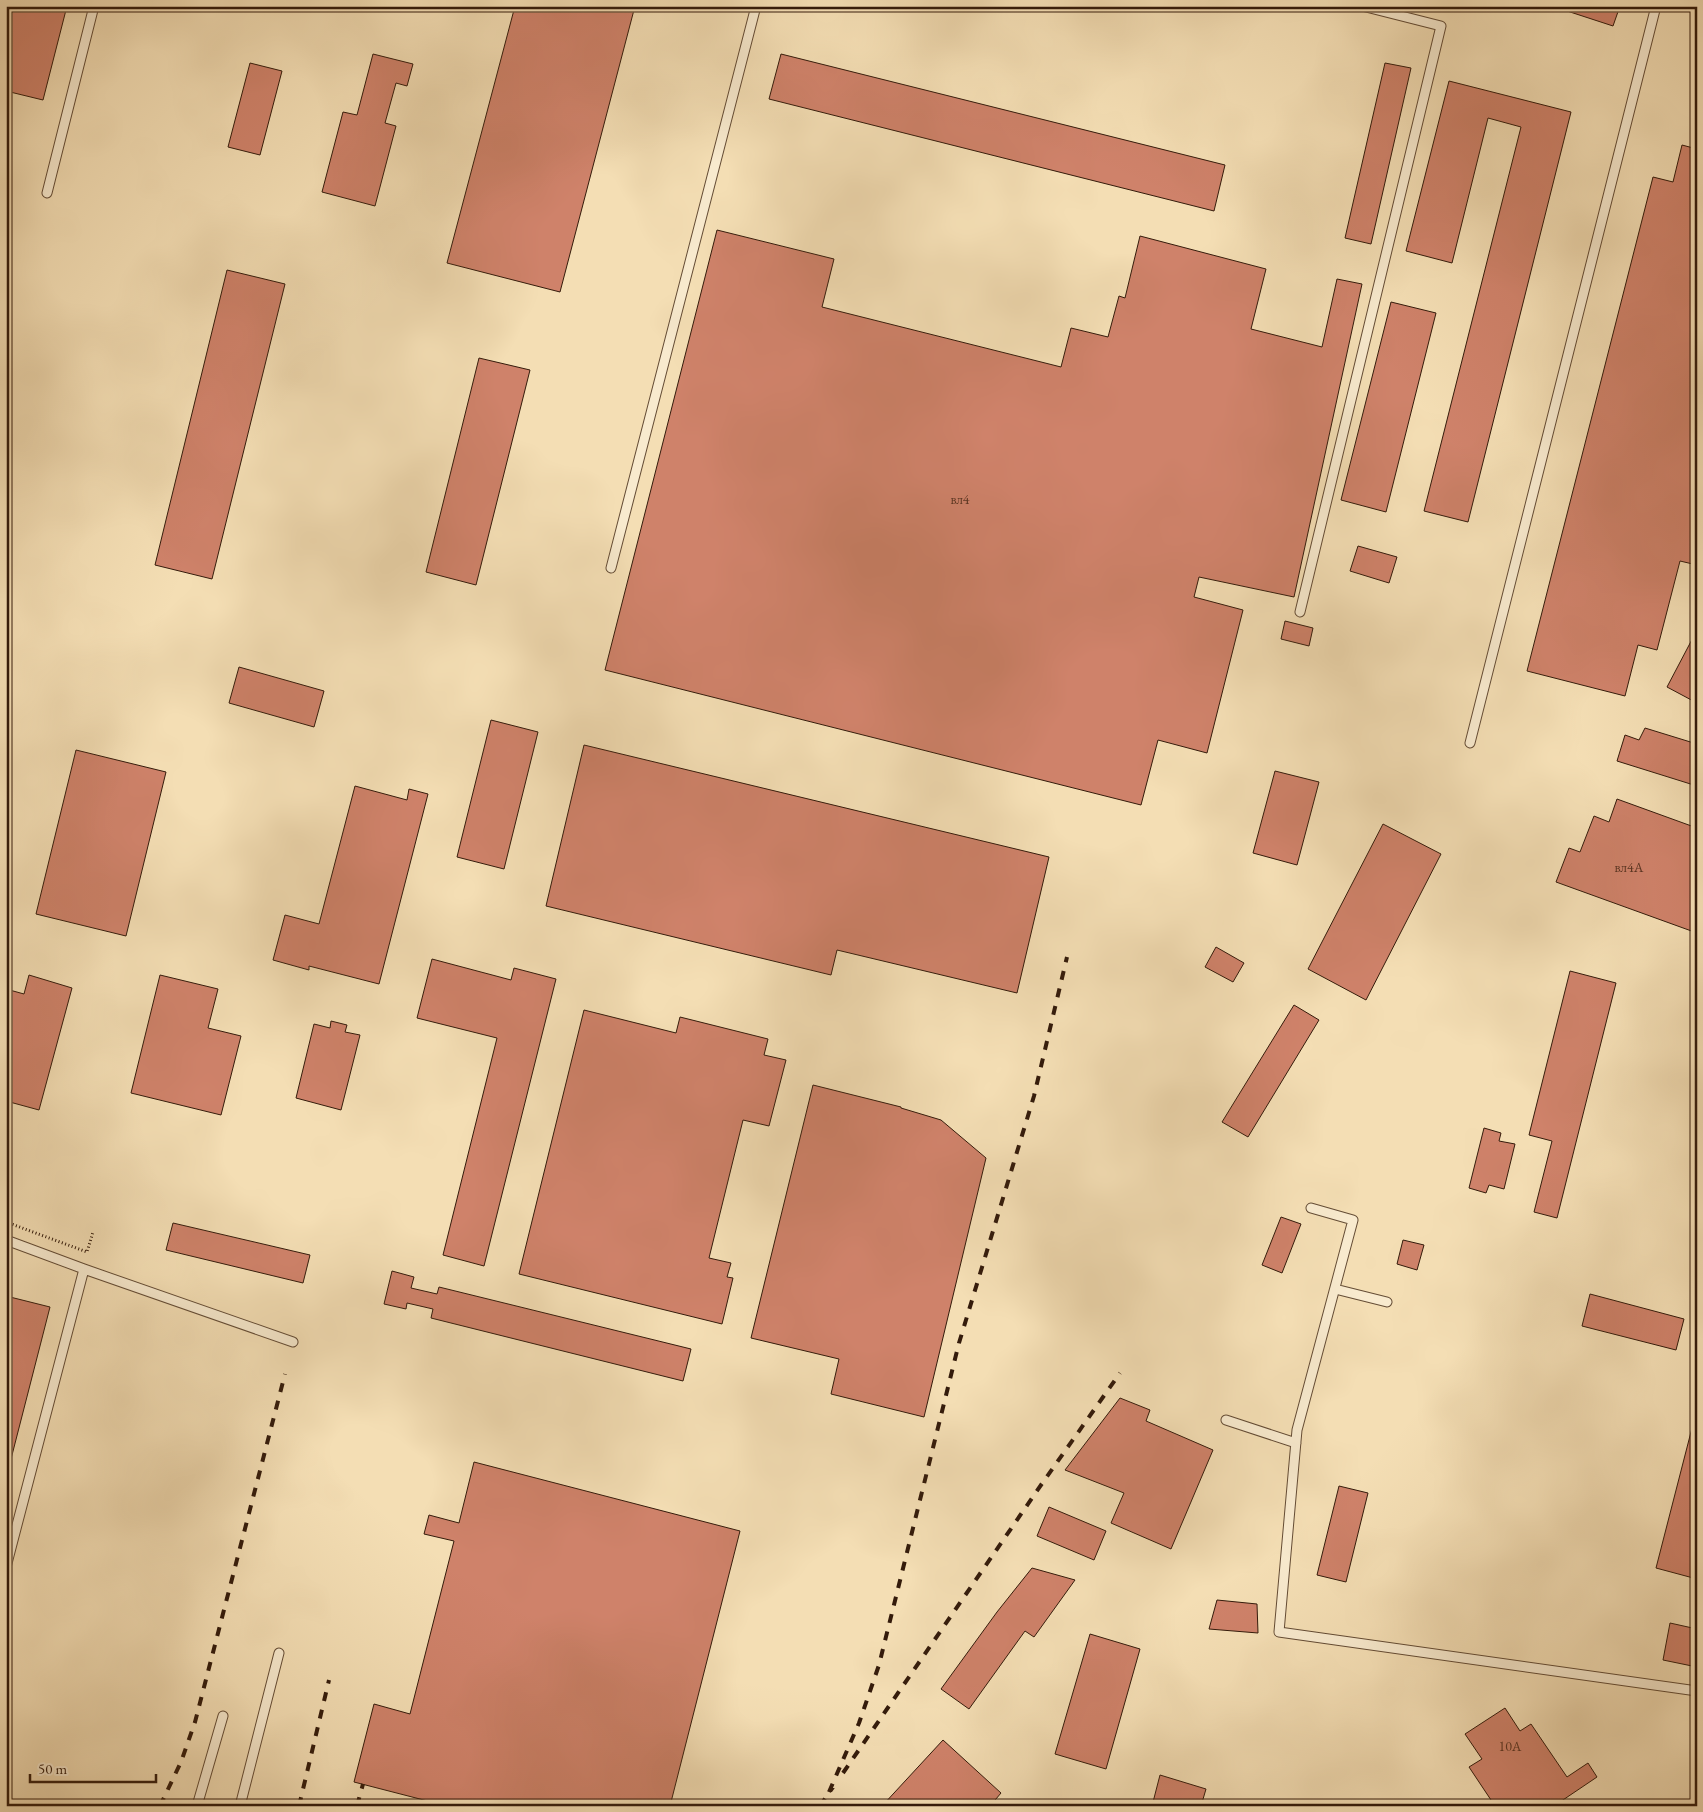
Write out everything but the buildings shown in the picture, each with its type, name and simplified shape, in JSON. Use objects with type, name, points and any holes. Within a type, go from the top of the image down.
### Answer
[{"type":"lane","points":[[47,193],[94,6]]},
{"type":"lane","points":[[611,568],[756,6]]},
{"type":"lane","points":[[1300,612],[1441,26],[1362,6]]},
{"type":"lane","points":[[1470,743],[1656,6]]},
{"type":"lane","points":[[1311,1208],[1353,1220],[1297,1430],[1279,1632],[1697,1691]]},
{"type":"lane","points":[[6,1240],[293,1342]]},
{"type":"lane","points":[[6,1567],[84,1269]]},
{"type":"lane","points":[[1335,1289],[1387,1302]]},
{"type":"lane","points":[[1226,1420],[1296,1443]]},
{"type":"lane","points":[[240,1806],[279,1653]]},
{"type":"lane","points":[[197,1806],[223,1716]]},
{"type":"path","points":[[6,1222],[88,1252],[93,1232]]},
{"type":"railway","points":[[829,1792],[859,1723],[879,1665],[959,1343],[1034,1096],[1067,957]]},
{"type":"railway","points":[[843,1773],[1120,1373]]},
{"type":"railway","points":[[160,1806],[181,1762],[195,1722],[285,1374]]},
{"type":"railway","points":[[299,1806],[329,1680]]},
{"type":"railway","points":[[357,1806],[363,1784]]},
{"type":"railway","points":[[820,1806],[833,1787]]}]
